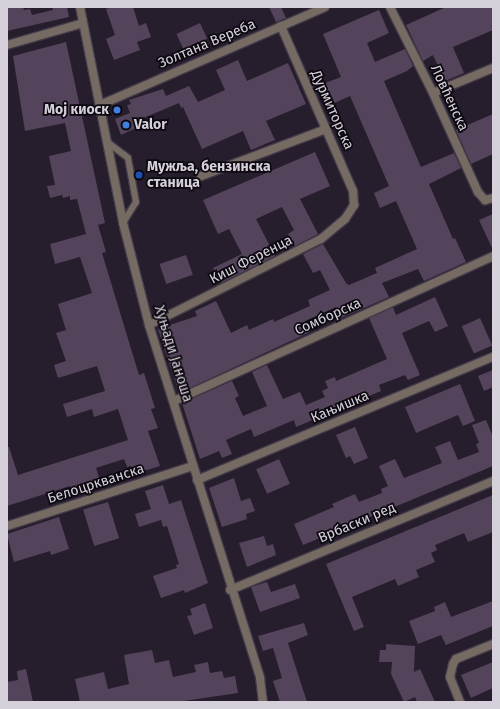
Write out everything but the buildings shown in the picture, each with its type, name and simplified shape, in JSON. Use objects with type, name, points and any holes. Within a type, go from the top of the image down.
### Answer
[{"type":"street","name":"Хуњади Јаноша","points":[[80,7],[123,223],[149,325],[174,401],[230,590],[260,678],[263,702]]},
{"type":"street","name":"Золтана Вереба","points":[[100,105],[325,7]]},
{"type":"street","name":"Ловћенска","points":[[390,7],[433,93],[478,192],[489,199]]},
{"type":"street","points":[[7,45],[83,23]]},
{"type":"street","name":"Дурмиторска","points":[[281,26],[353,191],[354,205]]},
{"type":"street","points":[[433,93],[493,68]]},
{"type":"street","points":[[201,176],[326,129]]},
{"type":"street","name":"Киш Ференца","points":[[149,325],[321,239],[340,224],[354,205]]},
{"type":"street","name":"Сомборска","points":[[174,401],[493,256]]},
{"type":"street","name":"Кањишка","points":[[197,480],[493,358]]},
{"type":"street","name":"Белоцркванска","points":[[7,526],[193,466]]},
{"type":"street","name":"Врбаски ред","points":[[230,590],[493,481]]},
{"type":"street","points":[[460,702],[450,677],[453,664],[456,659],[493,644]]},
{"type":"lane","points":[[107,142],[128,158],[136,202],[123,223]]},
{"type":"place","name":"Мој киоск","points":[[117,110]]},
{"type":"place","name":"Valor","points":[[126,125]]},
{"type":"place","name":"Мужља, бензинска станица","points":[[139,175]]}]
